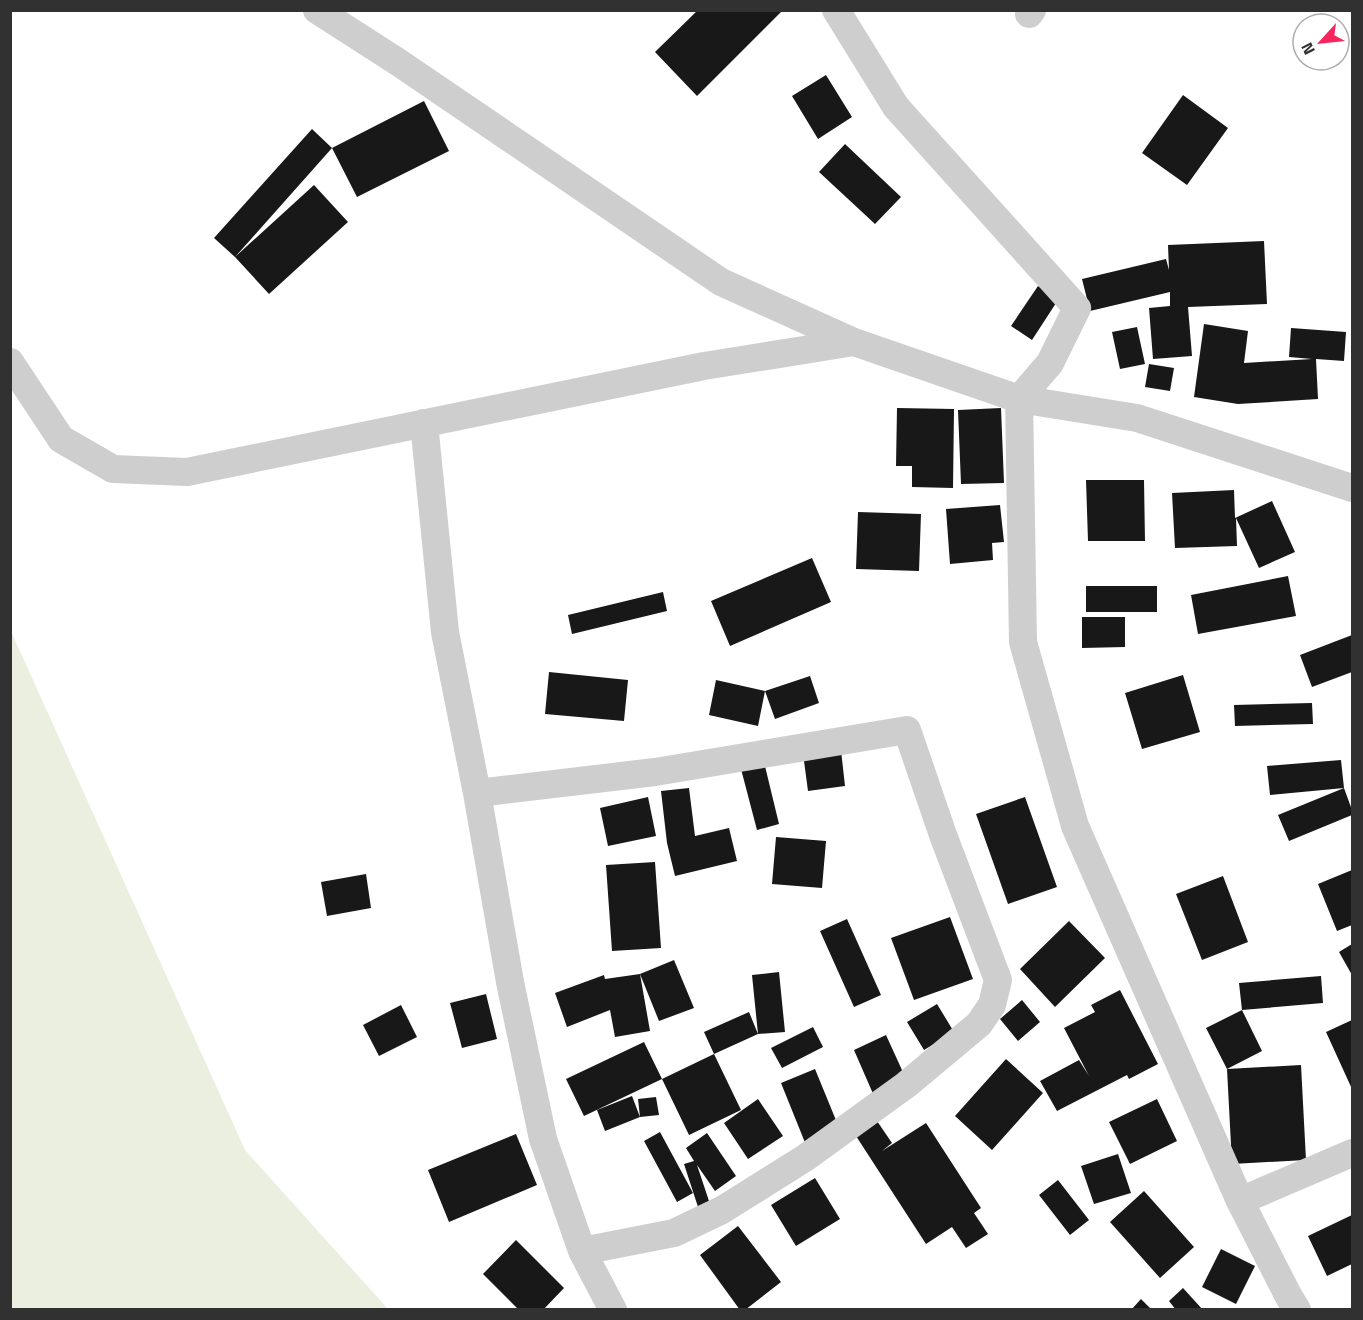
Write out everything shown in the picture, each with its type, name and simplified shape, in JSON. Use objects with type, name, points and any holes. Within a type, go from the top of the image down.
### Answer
[{"type":"street","points":[[317,10],[398,62],[722,282],[854,342],[1019,399],[1137,418],[1353,488]]},
{"type":"street","points":[[836,10],[896,107],[1077,308],[1050,363],[1019,399],[1023,642],[1075,826],[1240,1201],[1297,1310]]},
{"type":"street","points":[[10,362],[61,439],[113,469],[187,472],[704,366],[854,342]]},
{"type":"street","points":[[424,423],[445,632],[477,793],[510,982],[543,1139],[582,1251],[613,1310]]},
{"type":"street","points":[[477,793],[655,772],[907,730],[943,835],[998,980],[992,1005],[979,1024],[906,1085],[805,1158],[722,1210],[674,1233],[582,1251]]},
{"type":"street","points":[[1240,1201],[1353,1153]]},
{"type":"green space","points":[[10,629],[245,1150],[388,1309],[11,1309]]},
{"type":"building","points":[[698,10],[783,10],[697,96],[655,52]]},
{"type":"building","points":[[826,75],[852,117],[818,139],[792,96]]},
{"type":"building","points":[[1183,95],[1228,128],[1187,185],[1142,153]]},
{"type":"building","points":[[424,101],[449,151],[357,197],[332,148]]},
{"type":"building","points":[[312,129],[332,148],[235,257],[214,238]]},
{"type":"building","points":[[845,144],[901,197],[875,224],[819,172]]},
{"type":"building","points":[[314,185],[348,222],[269,294],[235,257]]},
{"type":"building","points":[[1264,241],[1267,304],[1188,307],[1192,356],[1153,359],[1149,308],[1170,306],[1170,292],[1090,311],[1082,279],[1166,259],[1169,270],[1168,245]]},
{"type":"building","points":[[1038,286],[1058,300],[1032,340],[1011,326]]},
{"type":"building","points":[[1204,324],[1248,331],[1244,363],[1312,359],[1289,357],[1291,328],[1346,332],[1344,361],[1316,359],[1318,399],[1238,404],[1194,397]]},
{"type":"building","points":[[1137,327],[1145,364],[1120,369],[1112,332]]},
{"type":"building","points":[[1149,364],[1174,368],[1170,391],[1145,387]]},
{"type":"building","points":[[897,408],[954,409],[953,488],[912,487],[912,466],[896,466]]},
{"type":"building","points":[[1001,408],[1004,483],[961,484],[958,410]]},
{"type":"building","points":[[1086,480],[1144,480],[1145,541],[1088,541]]},
{"type":"building","points":[[1234,490],[1235,518],[1272,501],[1295,552],[1259,568],[1236,518],[1237,546],[1175,548],[1172,493]]},
{"type":"building","points":[[1000,505],[1004,542],[992,543],[993,560],[950,564],[946,509]]},
{"type":"building","points":[[858,512],[921,514],[919,571],[856,569]]},
{"type":"building","points":[[812,558],[831,602],[730,646],[711,601]]},
{"type":"building","points":[[1288,576],[1296,616],[1198,634],[1191,595]]},
{"type":"building","points":[[1086,586],[1157,586],[1157,612],[1086,612]]},
{"type":"building","points":[[663,592],[667,611],[572,634],[568,615]]},
{"type":"building","points":[[1082,617],[1125,617],[1125,647],[1082,648]]},
{"type":"building","points":[[1352,635],[1352,672],[1312,687],[1300,655]]},
{"type":"building","points":[[549,672],[628,680],[624,721],[545,714]]},
{"type":"building","points":[[1183,675],[1200,732],[1142,749],[1125,693]]},
{"type":"building","points":[[810,676],[819,703],[775,719],[765,691]]},
{"type":"building","points":[[716,680],[765,691],[758,726],[709,715]]},
{"type":"building","points":[[1312,703],[1313,724],[1235,726],[1234,705]]},
{"type":"building","points":[[840,741],[845,786],[808,791],[802,746]]},
{"type":"building","points":[[1341,760],[1344,788],[1270,795],[1267,766]]},
{"type":"building","points":[[764,762],[779,824],[757,830],[741,769]]},
{"type":"building","points":[[689,788],[695,836],[729,828],[737,861],[675,876],[667,843],[661,791]]},
{"type":"building","points":[[1344,788],[1352,815],[1289,841],[1278,815]]},
{"type":"building","points":[[648,797],[656,836],[608,846],[600,808]]},
{"type":"building","points":[[1025,797],[1057,887],[1008,904],[976,814]]},
{"type":"building","points":[[776,837],[826,841],[822,888],[772,884]]},
{"type":"building","points":[[655,862],[661,948],[612,951],[606,865]]},
{"type":"building","points":[[1352,870],[1352,925],[1337,931],[1318,884]]},
{"type":"building","points":[[366,874],[371,908],[327,916],[321,882]]},
{"type":"building","points":[[1223,876],[1248,942],[1202,960],[1176,894]]},
{"type":"building","points":[[950,917],[973,979],[914,1000],[891,938]]},
{"type":"building","points":[[847,919],[881,995],[854,1007],[820,931]]},
{"type":"building","points":[[1069,921],[1105,958],[1055,1007],[1020,969]]},
{"type":"building","points":[[1352,944],[1352,975],[1339,952]]},
{"type":"building","points":[[674,960],[694,1008],[659,1021],[640,974]]},
{"type":"building","points":[[779,972],[785,1032],[758,1034],[752,975]]},
{"type":"building","points":[[640,974],[650,1031],[615,1037],[610,1010],[567,1027],[555,993],[604,975],[605,979]]},
{"type":"building","points":[[1321,976],[1323,1003],[1242,1010],[1239,983]]},
{"type":"building","points":[[1120,990],[1158,1064],[1129,1079],[1127,1075],[1057,1111],[1040,1081],[1079,1060],[1089,1076],[1064,1028],[1095,1012],[1091,1005]]},
{"type":"building","points":[[486,994],[497,1039],[462,1048],[450,1003]]},
{"type":"building","points":[[1022,1000],[1040,1022],[1018,1041],[1000,1019]]},
{"type":"building","points":[[937,1004],[954,1032],[924,1050],[907,1022]]},
{"type":"building","points":[[401,1005],[417,1037],[379,1056],[363,1025]]},
{"type":"building","points":[[1242,1010],[1262,1051],[1227,1069],[1206,1028]]},
{"type":"building","points":[[749,1012],[758,1034],[714,1054],[704,1032]]},
{"type":"building","points":[[1352,1020],[1352,1089],[1326,1032]]},
{"type":"building","points":[[813,1027],[823,1047],[782,1068],[771,1048]]},
{"type":"building","points":[[886,1035],[907,1081],[874,1096],[854,1050]]},
{"type":"building","points":[[644,1042],[662,1079],[584,1116],[566,1079]]},
{"type":"building","points":[[714,1054],[741,1110],[689,1135],[662,1079]]},
{"type":"building","points":[[1006,1059],[1043,1093],[992,1150],[955,1116]]},
{"type":"building","points":[[1301,1065],[1306,1160],[1232,1164],[1227,1069]]},
{"type":"building","points":[[815,1069],[840,1130],[806,1145],[781,1083]]},
{"type":"building","points":[[632,1096],[640,1117],[605,1131],[597,1110]]},
{"type":"building","points":[[656,1097],[659,1115],[640,1117],[638,1099]]},
{"type":"building","points":[[758,1099],[783,1136],[748,1159],[724,1123]]},
{"type":"building","points":[[1157,1099],[1177,1141],[1130,1164],[1109,1122]]},
{"type":"building","points":[[877,1121],[892,1143],[882,1151],[926,1123],[981,1208],[974,1213],[988,1234],[966,1248],[952,1227],[926,1244],[856,1136]]},
{"type":"building","points":[[660,1132],[693,1193],[677,1202],[644,1141]]},
{"type":"building","points":[[707,1133],[736,1176],[715,1191],[697,1165],[711,1207],[699,1210],[684,1164],[694,1161],[686,1148]]},
{"type":"building","points":[[516,1134],[537,1185],[449,1222],[428,1170]]},
{"type":"building","points":[[1118,1154],[1131,1193],[1094,1204],[1081,1166]]},
{"type":"building","points":[[815,1178],[840,1219],[796,1246],[771,1205]]},
{"type":"building","points":[[1058,1180],[1089,1220],[1070,1235],[1039,1195]]},
{"type":"building","points":[[1144,1191],[1194,1247],[1160,1278],[1110,1222]]},
{"type":"building","points":[[1352,1215],[1352,1264],[1327,1276],[1308,1236]]},
{"type":"building","points":[[738,1226],[781,1282],[745,1310],[740,1310],[700,1255]]},
{"type":"building","points":[[516,1240],[564,1288],[543,1310],[519,1310],[483,1274]]},
{"type":"building","points":[[1221,1249],[1255,1266],[1236,1304],[1202,1287]]},
{"type":"building","points":[[1183,1288],[1203,1310],[1176,1310],[1169,1301]]},
{"type":"building","points":[[1141,1299],[1152,1310],[1131,1310]]}]
